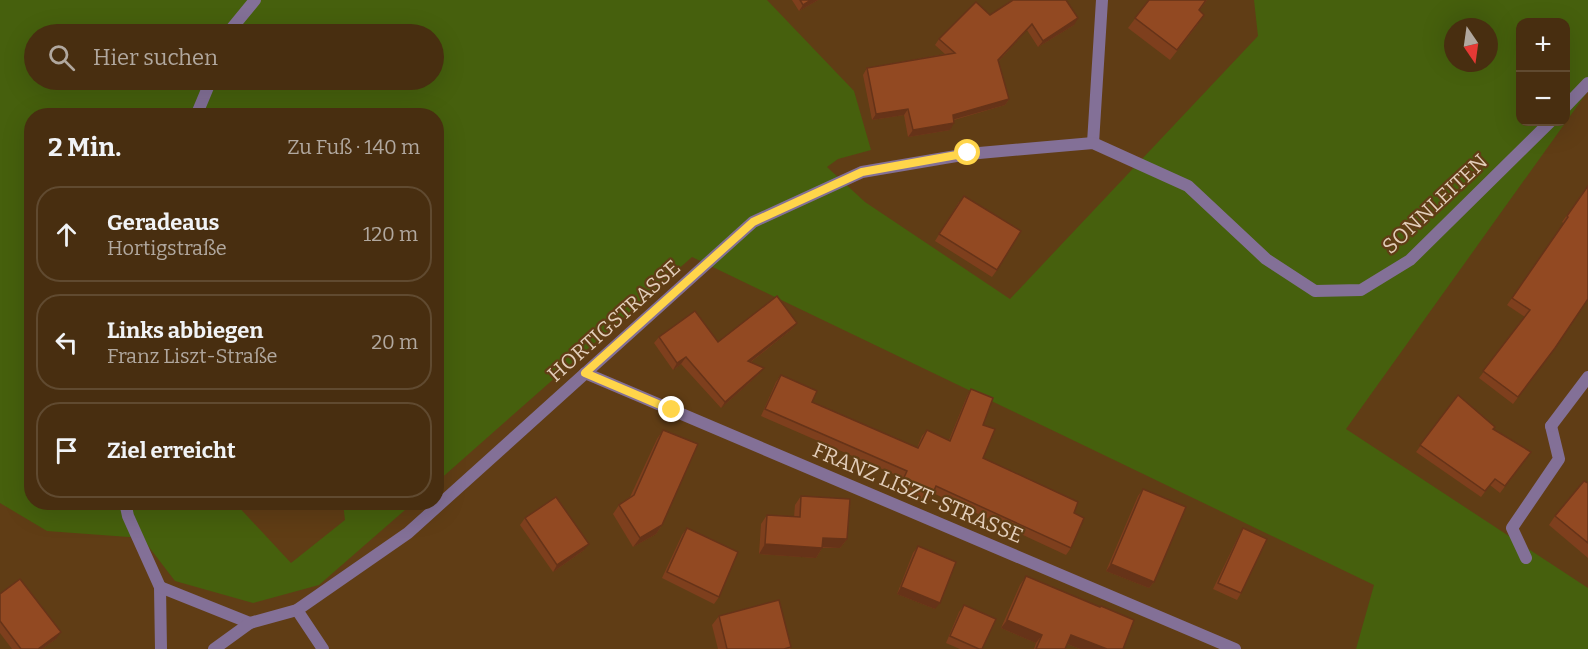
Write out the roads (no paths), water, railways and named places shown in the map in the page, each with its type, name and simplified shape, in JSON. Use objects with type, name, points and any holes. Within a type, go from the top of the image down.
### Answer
[{"type":"street","points":[[235,24],[255,0]]},
{"type":"street","points":[[1093,143],[1102,0]]},
{"type":"street","points":[[1570,102],[1588,84]]},
{"type":"street","points":[[199,108],[207,90]]},
{"type":"street","name":"SONNLEITEN","points":[[1093,143],[1188,186],[1266,259],[1315,291],[1361,290],[1410,260],[1546,126]]},
{"type":"street","name":"HORTIGSTRASSE","points":[[444,500],[753,222],[862,172],[968,153],[1093,143]]},
{"type":"street","name":"FRANZ LISZT-STRASSE","points":[[585,373],[1235,649]]},
{"type":"street","points":[[1526,558],[1512,528],[1559,459],[1551,426],[1588,377]]},
{"type":"street","points":[[127,510],[160,587],[161,649]]},
{"type":"street","name":"HORTIGSTRASSE","points":[[214,649],[250,623],[297,610],[408,533],[433,510]]},
{"type":"street","points":[[160,587],[250,623]]},
{"type":"street","points":[[297,610],[323,649]]}]
